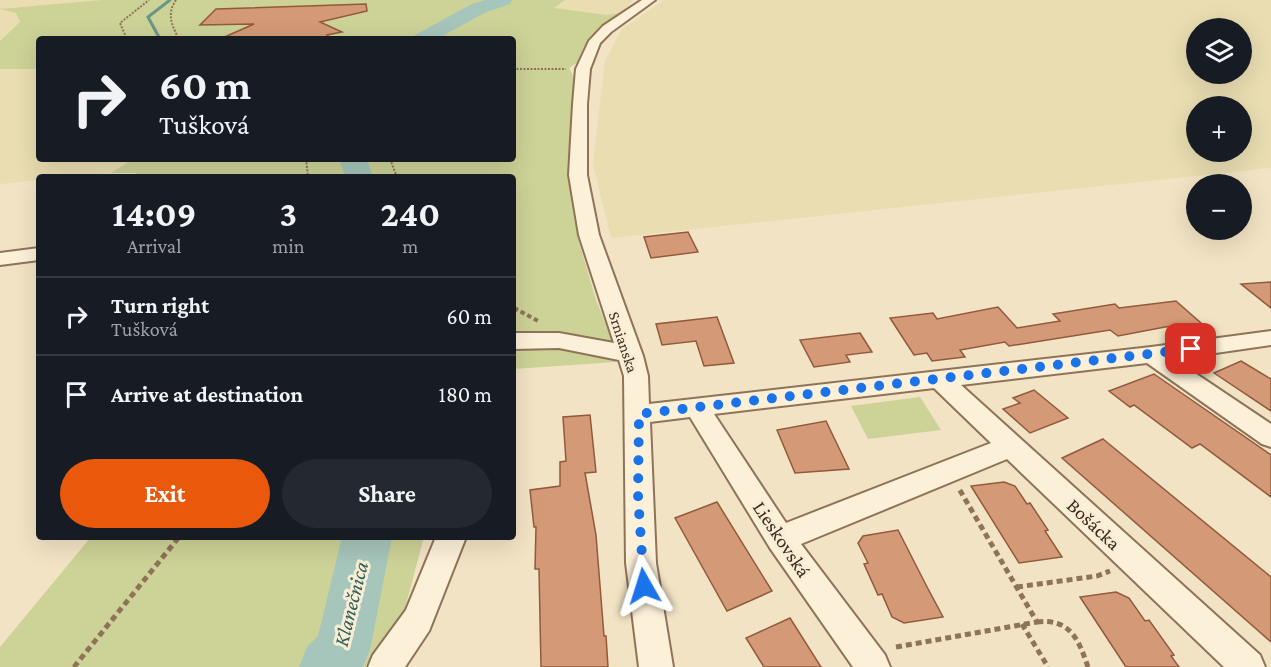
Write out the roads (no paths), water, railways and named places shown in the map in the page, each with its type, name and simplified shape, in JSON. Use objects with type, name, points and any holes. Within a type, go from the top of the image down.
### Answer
[{"type":"street","name":"Srnianska","points":[[649,0],[599,36],[588,53],[583,69],[578,175],[590,235],[636,376],[639,414],[638,495],[641,563],[656,667]]},
{"type":"street","points":[[0,259],[36,254]]},
{"type":"street","points":[[516,341],[542,338],[579,342],[631,356]]},
{"type":"street","points":[[639,414],[1151,355],[1271,338]]},
{"type":"street","points":[[1151,355],[1271,437]]},
{"type":"street","name":"Bošácka","points":[[940,380],[1248,667]]},
{"type":"street","name":"Lieskovská","points":[[696,407],[780,539],[884,657]]},
{"type":"street","points":[[780,539],[1011,446]]},
{"type":"street","points":[[385,667],[418,620],[450,540]]},
{"type":"waterway","points":[[158,36],[148,17],[170,0]]},
{"type":"waterway","name":"Klanečnica","points":[[428,36],[477,9],[503,0]]},
{"type":"waterway","name":"Klanečnica","points":[[354,162],[358,174]]},
{"type":"waterway","name":"Klanečnica","points":[[327,667],[342,650],[366,540]]}]
